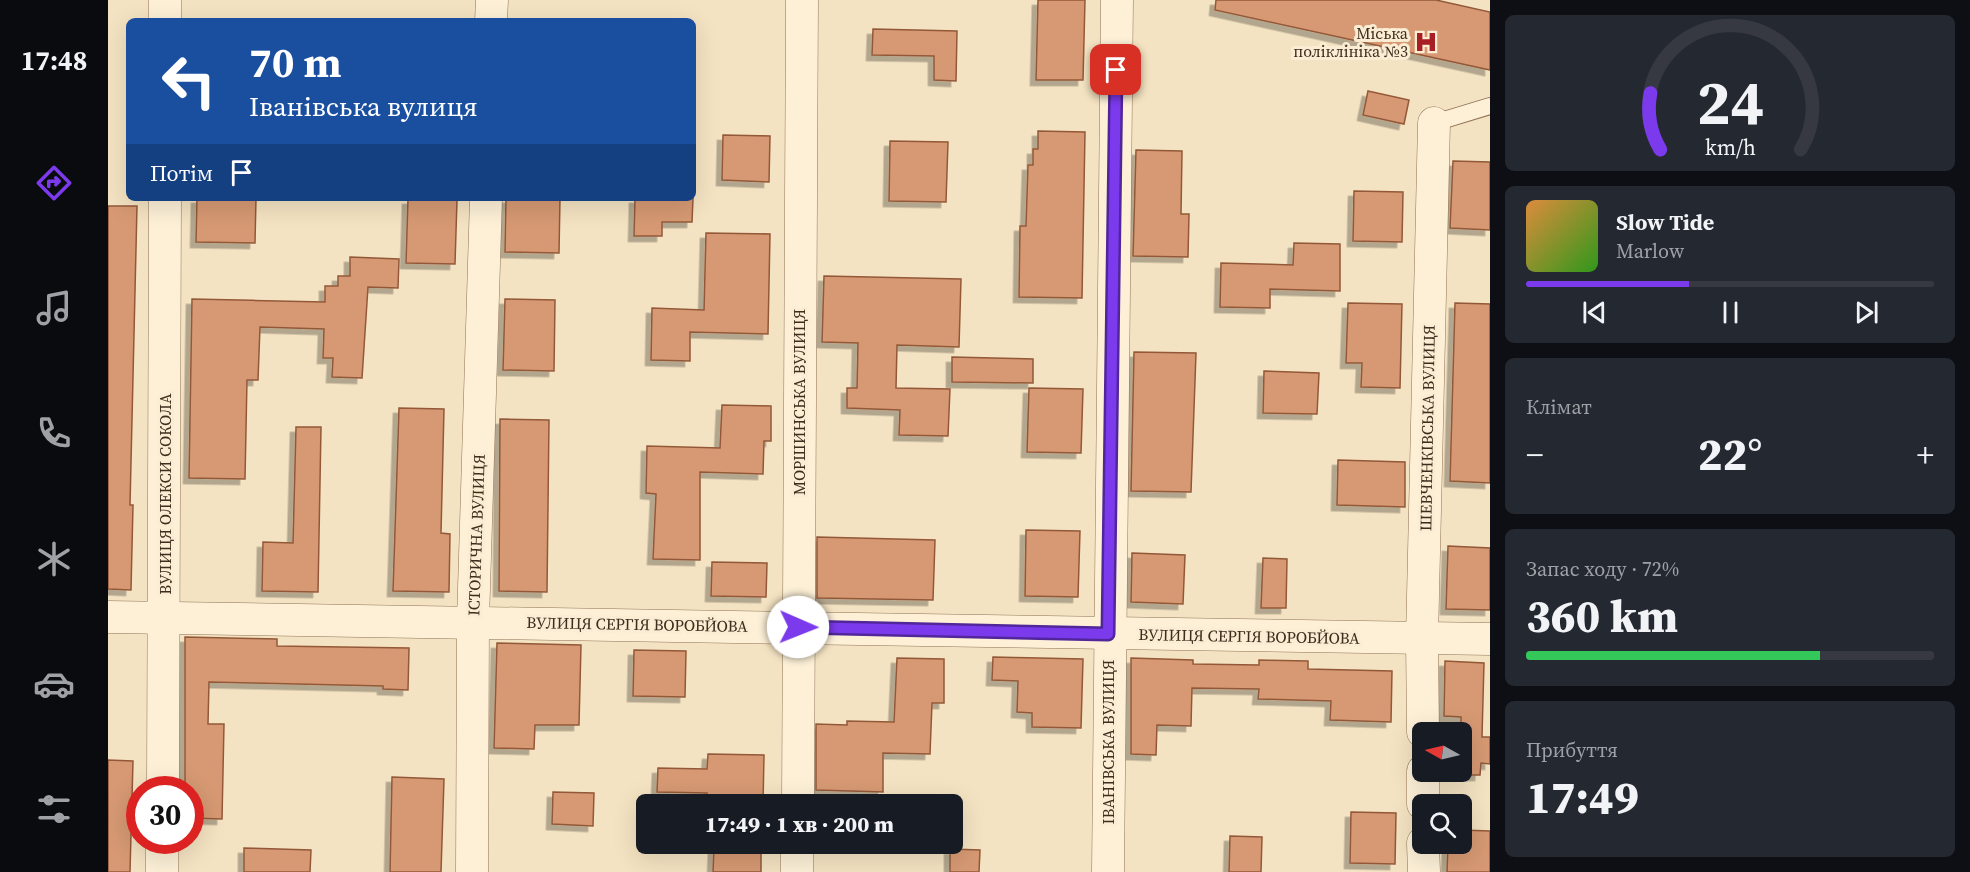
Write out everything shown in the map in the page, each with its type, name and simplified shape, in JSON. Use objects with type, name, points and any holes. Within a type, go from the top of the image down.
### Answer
[{"type":"street","points":[[165,0],[165,18]]},
{"type":"street","points":[[491,18],[492,0]]},
{"type":"street","name":"МОРШИНСЬКА ВУЛИЦЯ","points":[[798,794],[802,0]]},
{"type":"street","name":"ІВАНІВСЬКА ВУЛИЦЯ","points":[[1108,872],[1108,634],[1117,0]]},
{"type":"street","name":"ШЕВЧЕНКІВСЬКА ВУЛИЦЯ","points":[[1423,722],[1422,639],[1434,123]]},
{"type":"street","name":"ВУЛИЦЯ ОЛЕКСИ СОКОЛА","points":[[163,776],[165,201]]},
{"type":"street","name":"ІСТОРИЧНА ВУЛИЦЯ","points":[[472,872],[473,621],[486,201]]},
{"type":"street","name":"ВУЛИЦЯ СЕРГІЯ ВОРОБЙОВА","points":[[108,617],[473,621],[1490,639]]},
{"type":"street","points":[[162,854],[162,872]]},
{"type":"street","points":[[797,854],[797,872]]},
{"type":"street","points":[[1423,854],[1424,872]]},
{"type":"lane","points":[[1434,123],[1490,106]]},
{"type":"building","points":[[1038,0],[1085,0],[1083,80],[1036,80]]},
{"type":"building","name":"Міська поліклініка №3","points":[[1216,0],[1436,0],[1490,12],[1490,70],[1215,10]]},
{"type":"building","points":[[873,29],[957,31],[956,81],[934,80],[934,56],[872,55]]},
{"type":"building","points":[[1368,91],[1409,100],[1404,124],[1363,115]]},
{"type":"building","points":[[1038,131],[1085,132],[1082,298],[1019,297],[1020,226],[1026,226],[1028,165],[1033,165],[1033,149],[1038,149]]},
{"type":"building","points":[[723,135],[770,136],[769,182],[722,180]]},
{"type":"building","points":[[890,141],[948,142],[946,202],[889,201]]},
{"type":"building","points":[[1136,150],[1182,151],[1181,214],[1189,214],[1188,257],[1133,256]]},
{"type":"building","points":[[1453,161],[1490,162],[1490,230],[1450,228]]},
{"type":"building","points":[[1354,191],[1403,192],[1402,242],[1353,241]]},
{"type":"building","points":[[197,201],[256,201],[255,243],[196,242]]},
{"type":"building","points":[[408,201],[457,201],[455,264],[406,263]]},
{"type":"building","points":[[506,201],[560,201],[559,253],[505,252]]},
{"type":"building","points":[[635,201],[693,201],[692,222],[662,222],[662,236],[634,236]]},
{"type":"building","points":[[108,206],[137,206],[130,505],[133,505],[131,590],[108,589]]},
{"type":"building","points":[[706,233],[770,234],[768,334],[690,332],[690,361],[651,360],[652,308],[704,310]]},
{"type":"building","points":[[1294,243],[1340,244],[1340,291],[1270,289],[1270,308],[1220,307],[1221,263],[1293,265]]},
{"type":"building","points":[[350,257],[399,259],[398,288],[368,287],[362,378],[332,377],[333,358],[323,358],[324,329],[260,327],[258,380],[247,380],[245,479],[189,478],[192,299],[325,302],[325,286],[338,286],[338,276],[350,276]]},
{"type":"building","points":[[824,276],[961,279],[959,347],[897,345],[896,388],[950,389],[948,436],[899,435],[900,410],[847,408],[847,388],[857,388],[858,343],[822,342]]},
{"type":"building","points":[[505,299],[555,300],[554,371],[503,370]]},
{"type":"building","points":[[1348,303],[1402,304],[1400,388],[1361,387],[1362,363],[1346,363]]},
{"type":"building","points":[[1455,303],[1490,304],[1490,483],[1450,481]]},
{"type":"building","points":[[1134,352],[1196,353],[1191,492],[1131,491]]},
{"type":"building","points":[[952,357],[1033,359],[1033,383],[952,382]]},
{"type":"building","points":[[1264,371],[1319,373],[1317,414],[1263,413]]},
{"type":"building","points":[[1029,388],[1083,389],[1081,453],[1027,452]]},
{"type":"building","points":[[722,405],[771,406],[771,441],[764,441],[763,474],[700,472],[700,560],[653,559],[656,494],[646,493],[647,446],[720,448]]},
{"type":"building","points":[[399,408],[444,409],[441,533],[450,534],[449,592],[393,591]]},
{"type":"building","points":[[500,419],[549,420],[547,592],[499,591]]},
{"type":"building","points":[[296,427],[321,427],[318,592],[262,591],[263,542],[293,543]]},
{"type":"building","points":[[1338,460],[1405,462],[1405,507],[1337,505]]},
{"type":"building","points":[[1026,530],[1080,531],[1078,597],[1025,596]]},
{"type":"building","points":[[817,537],[935,540],[933,600],[817,598]]},
{"type":"building","points":[[1448,546],[1490,548],[1490,610],[1446,609]]},
{"type":"building","points":[[1132,553],[1185,555],[1183,604],[1131,602]]},
{"type":"building","points":[[1263,558],[1287,559],[1286,608],[1261,608]]},
{"type":"building","points":[[712,562],[767,563],[766,597],[711,596]]},
{"type":"building","points":[[185,637],[277,639],[277,646],[409,648],[408,690],[383,689],[383,686],[209,682],[208,724],[224,724],[222,819],[204,818],[204,776],[185,776]]},
{"type":"building","points":[[497,643],[581,645],[579,725],[535,725],[534,749],[494,748]]},
{"type":"building","points":[[634,650],[686,651],[685,697],[633,696]]},
{"type":"building","points":[[993,657],[1083,659],[1081,728],[1032,727],[1032,713],[1017,712],[1018,681],[992,680]]},
{"type":"building","points":[[897,658],[944,659],[944,703],[932,703],[930,754],[883,753],[883,792],[816,790],[816,724],[847,725],[847,721],[894,722]]},
{"type":"building","points":[[1131,658],[1193,660],[1193,664],[1259,665],[1259,660],[1308,661],[1308,669],[1392,671],[1391,722],[1330,720],[1331,701],[1258,699],[1259,689],[1192,688],[1191,726],[1157,725],[1156,755],[1131,754]]},
{"type":"building","points":[[1445,661],[1484,663],[1482,737],[1490,737],[1490,764],[1481,763],[1480,775],[1472,775],[1472,722],[1461,722],[1461,717],[1444,716]]},
{"type":"building","points":[[708,754],[764,755],[763,794],[657,792],[658,768],[707,769]]},
{"type":"building","points":[[108,760],[133,761],[133,776],[126,776],[126,854],[130,854],[130,872],[108,872]]},
{"type":"building","points":[[392,777],[444,779],[441,872],[390,872]]},
{"type":"building","points":[[553,792],[594,793],[593,826],[552,824]]},
{"type":"building","points":[[1351,812],[1396,813],[1395,864],[1350,863]]},
{"type":"building","points":[[1472,830],[1490,831],[1490,872],[1447,872],[1448,854],[1472,854]]},
{"type":"building","points":[[1230,836],[1262,837],[1261,872],[1229,872]]},
{"type":"building","points":[[244,848],[311,850],[310,872],[244,872]]},
{"type":"building","points":[[963,849],[980,850],[979,872],[950,872],[950,854],[963,854]]},
{"type":"building","points":[[714,854],[761,854],[761,872],[713,872]]},
{"type":"place","name":"Міська поліклініка №3","points":[[1426,42]]},
{"type":"route","points":[[798,627],[1108,634],[1116,70]]}]
